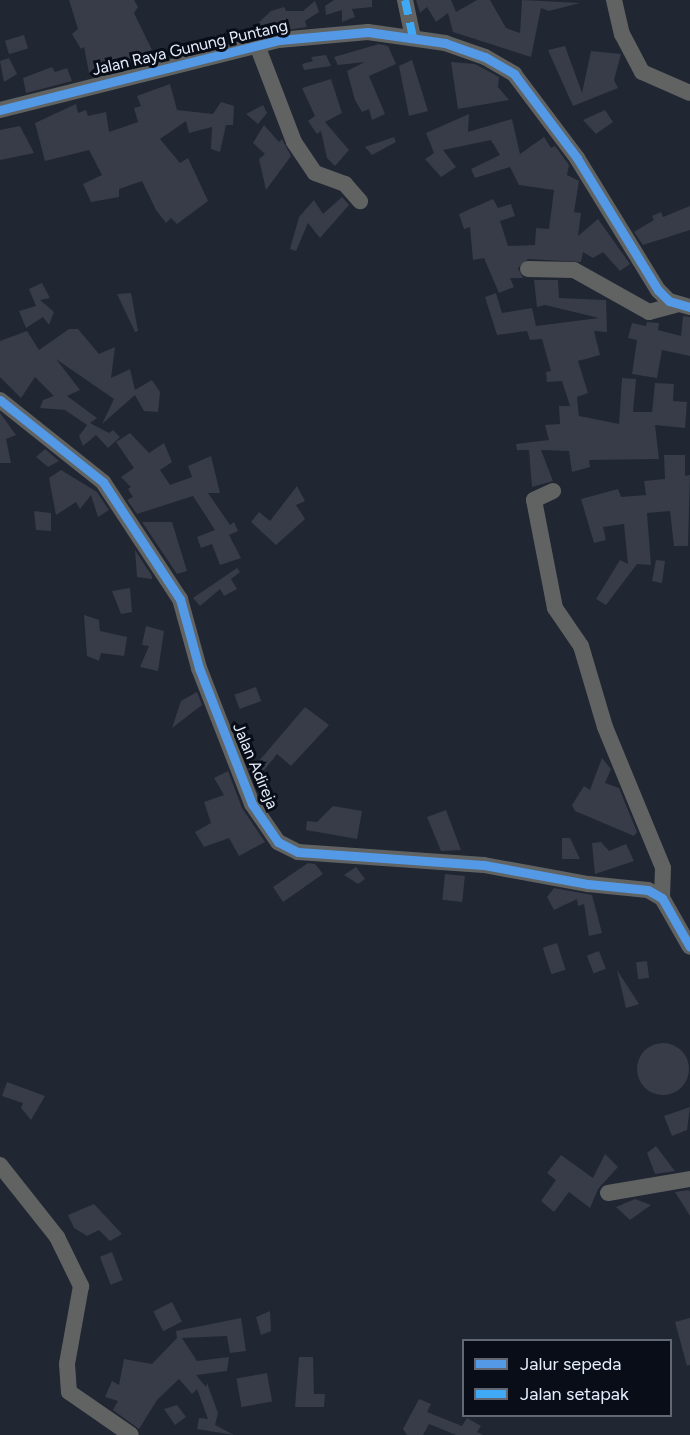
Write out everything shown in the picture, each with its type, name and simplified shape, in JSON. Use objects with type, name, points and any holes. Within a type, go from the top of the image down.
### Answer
[{"type":"street","points":[[405,0],[413,37]]},
{"type":"street","points":[[614,0],[622,34],[642,72],[690,93]]},
{"type":"street","name":"Jalan Raya Gunung Puntang","points":[[0,110],[257,45],[368,32],[413,37],[485,57],[514,74],[577,159],[658,290],[683,306]]},
{"type":"street","points":[[257,45],[294,142],[315,173],[345,184],[360,201]]},
{"type":"street","points":[[528,269],[574,270],[649,312],[683,306]]},
{"type":"street","name":"Jalan Adireja","points":[[0,400],[103,482],[180,599],[199,668],[252,804],[278,842],[298,852],[484,865],[588,884],[648,890],[662,898]]},
{"type":"street","points":[[553,490],[534,500],[555,608],[581,646],[609,737],[663,868],[662,898],[690,947]]},
{"type":"street","points":[[0,1164],[57,1237],[81,1286],[67,1364],[69,1392],[131,1435]]},
{"type":"street","points":[[608,1193],[690,1179]]},
{"type":"building","points":[[69,0],[134,0],[138,7],[134,13],[152,50],[130,64],[127,59],[116,68],[112,64],[89,73],[84,47],[81,49],[72,34],[78,29]]},
{"type":"building","points":[[334,0],[372,0],[372,7],[352,9],[355,17],[342,22],[342,10],[326,15],[325,6]]},
{"type":"building","points":[[416,0],[451,0],[456,12],[477,0],[490,0],[506,28],[520,33],[522,0],[580,3],[549,11],[541,8],[531,57],[453,32],[448,13],[436,22],[427,7],[420,13]]},
{"type":"building","points":[[315,1],[319,12],[305,21],[307,27],[259,34],[257,24],[271,11],[284,7],[286,11],[303,11]]},
{"type":"building","points":[[24,35],[28,48],[9,54],[5,41]]},
{"type":"building","points":[[379,44],[388,46],[396,64],[369,76],[385,114],[372,120],[369,109],[362,112],[355,100],[347,71],[365,62],[338,65],[334,57]]},
{"type":"building","points":[[565,46],[582,93],[591,51],[621,54],[614,80],[618,88],[573,106],[548,50]]},
{"type":"building","points":[[326,55],[331,66],[304,70],[302,64],[313,61],[311,57]]},
{"type":"building","points":[[9,58],[17,74],[4,82],[0,61]]},
{"type":"building","points":[[412,60],[428,111],[409,116],[399,66]]},
{"type":"building","points":[[451,62],[475,64],[499,77],[498,87],[509,100],[458,109]]},
{"type":"building","points":[[52,67],[55,72],[67,68],[72,81],[26,93],[23,78]]},
{"type":"building","points":[[331,79],[342,113],[325,122],[349,150],[335,166],[327,158],[321,131],[317,134],[308,121],[315,116],[302,88]]},
{"type":"building","points":[[170,84],[177,110],[213,114],[221,102],[234,106],[233,125],[226,125],[220,152],[211,149],[212,127],[189,133],[186,121],[160,139],[180,163],[188,158],[208,201],[177,224],[171,218],[166,223],[156,210],[142,181],[119,189],[119,197],[91,202],[83,184],[102,175],[89,150],[45,161],[35,123],[76,104],[78,113],[86,110],[88,116],[106,112],[109,132],[138,122],[134,108],[141,106],[137,96]]},
{"type":"building","points":[[263,105],[267,113],[258,124],[246,114]]},
{"type":"building","points":[[605,110],[613,122],[596,134],[583,120]]},
{"type":"building","points":[[469,114],[468,132],[512,119],[520,154],[544,137],[551,148],[555,146],[569,165],[567,175],[579,181],[574,212],[581,213],[578,236],[598,219],[630,264],[620,271],[603,252],[593,258],[583,252],[581,262],[528,259],[518,268],[523,278],[510,278],[514,287],[499,293],[484,258],[473,260],[470,227],[464,229],[459,214],[493,199],[498,208],[511,204],[515,216],[500,221],[508,246],[535,245],[536,228],[549,229],[554,190],[519,185],[510,167],[475,178],[471,169],[500,155],[491,140],[443,150],[456,167],[441,177],[425,159],[434,153],[426,133]]},
{"type":"building","points":[[264,125],[279,142],[282,139],[291,156],[266,190],[259,159],[265,154],[253,143]]},
{"type":"building","points":[[20,126],[34,153],[0,160],[0,130]]},
{"type":"building","points":[[394,137],[396,142],[372,155],[365,147]]},
{"type":"building","points":[[342,197],[349,205],[320,238],[308,223],[296,251],[290,249],[299,217],[314,200],[323,214]]},
{"type":"building","points":[[690,206],[690,230],[643,245],[634,232],[654,220],[652,216],[661,212],[663,217]]},
{"type":"building","points":[[534,280],[558,280],[559,298],[606,300],[607,332],[594,331],[600,355],[578,361],[588,393],[577,397],[579,416],[619,424],[622,378],[636,379],[633,412],[652,412],[655,383],[674,384],[673,401],[687,402],[685,428],[655,425],[659,459],[589,460],[590,467],[572,472],[569,451],[541,450],[553,481],[532,487],[529,450],[517,450],[516,444],[549,440],[545,425],[560,424],[559,406],[570,406],[562,381],[547,382],[546,372],[551,371],[542,339],[530,340],[527,331],[497,335],[485,297],[496,293],[502,313],[532,308],[536,326],[599,318],[545,305],[537,307]]},
{"type":"building","points":[[42,283],[50,298],[40,300],[54,312],[49,325],[43,317],[26,328],[19,311],[36,306],[29,289]]},
{"type":"building","points":[[131,293],[138,331],[135,332],[117,294]]},
{"type":"building","points":[[683,316],[690,317],[690,356],[662,350],[657,378],[632,374],[637,340],[628,338],[632,323],[646,326],[647,322],[659,323],[658,330],[681,336]]},
{"type":"building","points":[[69,329],[78,329],[99,354],[115,347],[111,378],[130,369],[135,390],[152,380],[160,392],[158,412],[144,411],[135,395],[102,424],[114,399],[56,359],[80,390],[67,396],[97,418],[90,423],[109,433],[113,430],[120,437],[108,448],[96,435],[83,446],[79,436],[87,425],[65,410],[40,408],[43,400],[54,396],[35,377],[21,398],[0,377],[0,341],[27,331],[39,350]]},
{"type":"building","points":[[0,413],[16,435],[6,439],[11,463],[0,463]]},
{"type":"building","points":[[130,433],[149,453],[164,443],[172,462],[160,470],[170,485],[192,477],[188,466],[211,456],[220,493],[208,493],[230,525],[234,522],[238,531],[229,535],[241,558],[220,565],[212,544],[201,548],[197,537],[215,530],[193,496],[137,514],[127,500],[133,497],[128,489],[131,487],[121,477],[134,468],[116,442]]},
{"type":"building","points":[[45,449],[59,461],[48,467],[36,457]]},
{"type":"building","points":[[664,455],[685,455],[685,476],[690,475],[688,546],[674,546],[670,511],[647,513],[651,565],[637,564],[606,605],[596,599],[620,560],[628,564],[624,524],[603,527],[606,540],[594,543],[581,499],[618,489],[621,497],[646,495],[644,481],[665,479]]},
{"type":"building","points":[[61,470],[97,492],[109,510],[98,517],[91,495],[80,509],[76,502],[56,515],[49,478]]},
{"type":"building","points":[[297,486],[305,501],[296,505],[305,519],[276,545],[251,522],[259,512],[270,521]]},
{"type":"building","points":[[34,511],[51,513],[51,531],[36,530]]},
{"type":"building","points":[[142,522],[172,522],[187,571],[177,574]]},
{"type":"building","points":[[135,550],[152,576],[152,579],[137,577]]},
{"type":"building","points":[[656,560],[665,561],[662,583],[652,581]]},
{"type":"building","points":[[237,568],[240,572],[231,579],[237,589],[224,596],[220,589],[200,606],[193,598]]},
{"type":"building","points":[[130,588],[132,612],[121,614],[112,591]]},
{"type":"building","points":[[84,615],[99,620],[100,631],[127,637],[124,656],[101,653],[99,661],[87,656]]},
{"type":"building","points":[[146,626],[164,631],[158,671],[140,667],[149,646],[142,645]]},
{"type":"building","points":[[256,687],[261,701],[240,709],[234,695]]},
{"type":"building","points":[[197,692],[202,705],[172,728],[181,701]]},
{"type":"building","points":[[305,707],[329,725],[291,766],[277,754],[261,774],[253,768]]},
{"type":"building","points":[[602,758],[611,769],[605,783],[619,788],[637,832],[634,836],[575,811],[572,805],[584,786],[590,790]]},
{"type":"building","points":[[228,771],[242,808],[265,842],[239,856],[229,838],[204,847],[195,832],[211,823],[204,802],[224,795],[214,778]]},
{"type":"building","points":[[333,806],[362,811],[357,839],[306,830],[307,821],[317,822]]},
{"type":"building","points":[[446,810],[461,850],[441,851],[427,817]]},
{"type":"building","points":[[562,838],[570,838],[580,859],[562,859]]},
{"type":"building","points":[[601,842],[609,851],[626,844],[634,861],[595,874],[592,843]]},
{"type":"building","points":[[308,863],[315,864],[323,874],[283,902],[273,887]]},
{"type":"building","points":[[356,867],[365,879],[358,884],[344,875]]},
{"type":"building","points":[[445,874],[465,876],[462,902],[442,900]]},
{"type":"building","points":[[554,888],[592,895],[602,933],[589,936],[584,904],[578,906],[577,899],[554,910],[547,897]]},
{"type":"building","points":[[557,943],[566,970],[551,974],[543,948]]},
{"type":"building","points":[[599,951],[606,969],[594,973],[587,956]]},
{"type":"building","points":[[647,961],[649,978],[638,979],[636,962]]},
{"type":"building","points":[[617,970],[639,1004],[626,1008]]},
{"type":"building","points":[[663,1043],[673,1045],[681,1051],[687,1059],[689,1069],[687,1079],[681,1087],[673,1093],[663,1095],[653,1093],[645,1087],[639,1079],[637,1069],[639,1059],[645,1051],[653,1045]]},
{"type":"building","points":[[7,1082],[45,1096],[31,1120],[21,1108],[23,1103],[2,1096]]},
{"type":"building","points":[[690,1107],[687,1130],[672,1136],[664,1116]]},
{"type":"building","points":[[656,1146],[675,1171],[655,1174],[647,1153]]},
{"type":"building","points":[[605,1154],[618,1167],[598,1189],[590,1208],[569,1192],[554,1212],[541,1201],[556,1180],[547,1173],[561,1155],[593,1178]]},
{"type":"building","points":[[689,1190],[690,1192],[690,1216],[675,1192]]},
{"type":"building","points":[[635,1199],[651,1205],[630,1220],[616,1207]]},
{"type":"building","points":[[94,1204],[122,1234],[110,1241],[99,1230],[87,1236],[74,1228],[68,1215]]},
{"type":"building","points":[[112,1252],[123,1280],[111,1285],[100,1257]]},
{"type":"building","points":[[172,1302],[182,1322],[163,1331],[153,1312]]},
{"type":"building","points":[[270,1311],[271,1331],[261,1335],[256,1317]]},
{"type":"building","points":[[241,1318],[246,1351],[230,1353],[227,1336],[182,1338],[197,1361],[229,1357],[227,1371],[196,1375],[206,1387],[207,1383],[218,1413],[215,1425],[234,1435],[197,1429],[199,1418],[208,1419],[197,1389],[192,1394],[179,1379],[157,1400],[139,1429],[113,1410],[118,1401],[105,1397],[112,1381],[119,1385],[124,1359],[152,1364],[177,1338],[176,1331]]},
{"type":"building","points":[[690,1318],[690,1365],[687,1366],[675,1322]]},
{"type":"building","points":[[299,1357],[313,1357],[314,1394],[325,1394],[324,1407],[295,1407]]},
{"type":"building","points":[[267,1373],[272,1402],[242,1407],[236,1378]]},
{"type":"building","points":[[419,1399],[431,1404],[427,1412],[462,1426],[467,1418],[481,1426],[477,1432],[483,1435],[456,1435],[429,1424],[423,1435],[407,1435],[403,1429]]},
{"type":"building","points":[[177,1405],[186,1417],[175,1425],[164,1409]]},
{"type":"marked path","points":[[405,0],[413,37]]},
{"type":"cycle path","points":[[0,110],[279,40],[368,32],[445,43],[485,57],[514,74],[577,158],[658,290],[669,301],[690,307]]},
{"type":"cycle path","points":[[0,400],[103,482],[180,599],[199,668],[252,804],[278,842],[298,852],[484,865],[588,884],[648,890],[662,898],[690,947]]}]
